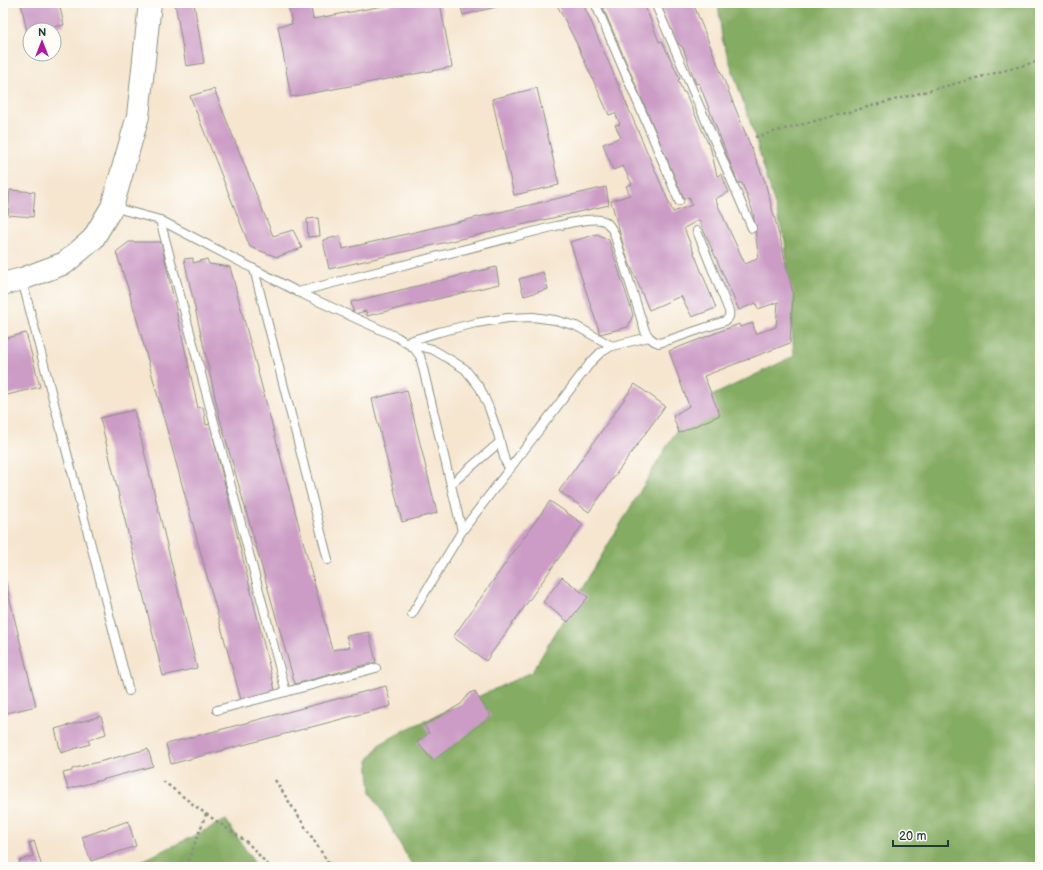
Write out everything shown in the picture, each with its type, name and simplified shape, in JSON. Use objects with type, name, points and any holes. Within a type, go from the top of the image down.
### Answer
[{"type":"main road","points":[[12,281],[65,263],[94,239],[112,207],[138,116],[150,3]]},
{"type":"lane","points":[[596,3],[679,201]]},
{"type":"lane","points":[[655,3],[752,228]]},
{"type":"lane","points":[[112,207],[160,220],[298,292],[397,337],[414,348],[420,356],[462,531]]},
{"type":"lane","points":[[160,220],[286,692]]},
{"type":"lane","points":[[298,292],[556,226],[586,220],[603,220],[608,224],[614,233],[645,331],[649,337],[659,343],[725,321],[729,318],[729,310],[698,231]]},
{"type":"lane","points":[[254,269],[328,560]]},
{"type":"lane","points":[[12,281],[129,690]]},
{"type":"lane","points":[[406,342],[438,332],[476,323],[508,318],[533,317],[555,320],[576,326],[612,346]]},
{"type":"lane","points":[[412,614],[462,531],[591,362],[600,353],[612,346],[649,337]]},
{"type":"lane","points":[[406,342],[432,349],[465,369],[480,388],[489,408],[500,442],[504,461],[510,469]]},
{"type":"lane","points":[[451,484],[500,442]]},
{"type":"lane","points":[[217,710],[376,668]]},
{"type":"path","points":[[755,136],[1040,61]]},
{"type":"path","points":[[275,780],[331,867]]},
{"type":"path","points":[[163,781],[206,814],[248,843],[270,867]]},
{"type":"path","points":[[186,867],[206,814]]},
{"type":"green space","points":[[718,3],[1040,3],[1040,867],[413,867],[371,792],[368,761],[380,744],[407,729],[532,672],[691,406],[794,356],[785,241],[755,137],[722,39]]},
{"type":"green space","points":[[226,820],[257,867],[124,867],[140,862]]},
{"type":"building","points":[[21,3],[59,3],[64,25],[62,25],[62,22],[25,22]]},
{"type":"building","points":[[175,3],[194,3],[204,63],[186,66]]},
{"type":"building","points":[[288,3],[310,3],[313,19],[399,3],[440,3],[452,67],[291,97],[278,26],[292,24]]},
{"type":"building","points":[[460,3],[503,3],[504,5],[463,15]]},
{"type":"building","points":[[556,3],[583,3],[673,212],[692,205],[689,197],[684,199],[601,3],[644,3],[659,42],[662,41],[680,79],[678,80],[683,92],[685,92],[711,150],[717,176],[721,174],[729,192],[715,199],[745,264],[757,259],[758,253],[753,212],[742,183],[738,183],[699,83],[696,84],[683,48],[676,41],[660,3],[693,3],[765,182],[793,294],[790,343],[704,376],[720,415],[679,433],[673,416],[689,406],[669,351],[739,324],[740,327],[753,323],[755,334],[776,327],[778,302],[758,309],[756,303],[739,310],[699,220],[684,228],[716,308],[692,317],[681,296],[649,310],[626,255],[611,201],[630,195],[626,186],[632,184],[623,166],[613,170],[603,144],[621,137],[615,125],[620,124],[615,113],[609,115],[576,42]]},
{"type":"building","points":[[537,88],[559,185],[514,195],[492,99]]},
{"type":"building","points":[[214,89],[273,236],[293,230],[302,248],[277,257],[250,247],[190,96]]},
{"type":"building","points":[[606,187],[609,205],[329,269],[323,240],[340,236],[343,249]]},
{"type":"building","points":[[10,190],[35,192],[33,217],[8,215]]},
{"type":"building","points":[[318,218],[320,236],[308,237],[307,219]]},
{"type":"building","points":[[597,234],[609,240],[633,315],[628,327],[600,334],[570,242]]},
{"type":"building","points":[[129,242],[161,242],[198,408],[203,407],[206,425],[210,424],[275,690],[241,700],[129,291],[116,252]]},
{"type":"building","points":[[193,258],[193,263],[207,259],[209,264],[230,267],[332,650],[350,647],[346,636],[369,632],[376,662],[295,684],[220,419],[184,259]]},
{"type":"building","points":[[496,267],[499,284],[367,316],[366,311],[354,314],[351,302]]},
{"type":"building","points":[[543,272],[548,289],[524,296],[519,279]]},
{"type":"building","points":[[26,333],[40,387],[3,396],[3,339]]},
{"type":"building","points":[[635,384],[665,406],[589,512],[559,491]]},
{"type":"building","points":[[407,390],[437,513],[402,522],[372,399]]},
{"type":"building","points":[[134,410],[197,668],[163,676],[100,418]]},
{"type":"building","points":[[550,501],[583,524],[486,661],[453,637]]},
{"type":"building","points":[[3,572],[36,706],[3,714]]},
{"type":"building","points":[[562,577],[588,597],[568,622],[543,602]]},
{"type":"building","points":[[386,686],[391,706],[171,764],[166,744]]},
{"type":"building","points":[[474,691],[491,716],[433,761],[417,742],[429,733],[424,725],[461,704],[469,694]]},
{"type":"building","points":[[101,716],[106,734],[88,740],[90,744],[61,753],[55,729]]},
{"type":"building","points":[[148,749],[153,766],[68,789],[63,773],[72,771],[72,769]]},
{"type":"building","points":[[128,821],[136,846],[91,861],[82,837]]},
{"type":"building","points":[[34,841],[42,867],[21,867],[19,861],[33,856],[29,843]]}]
